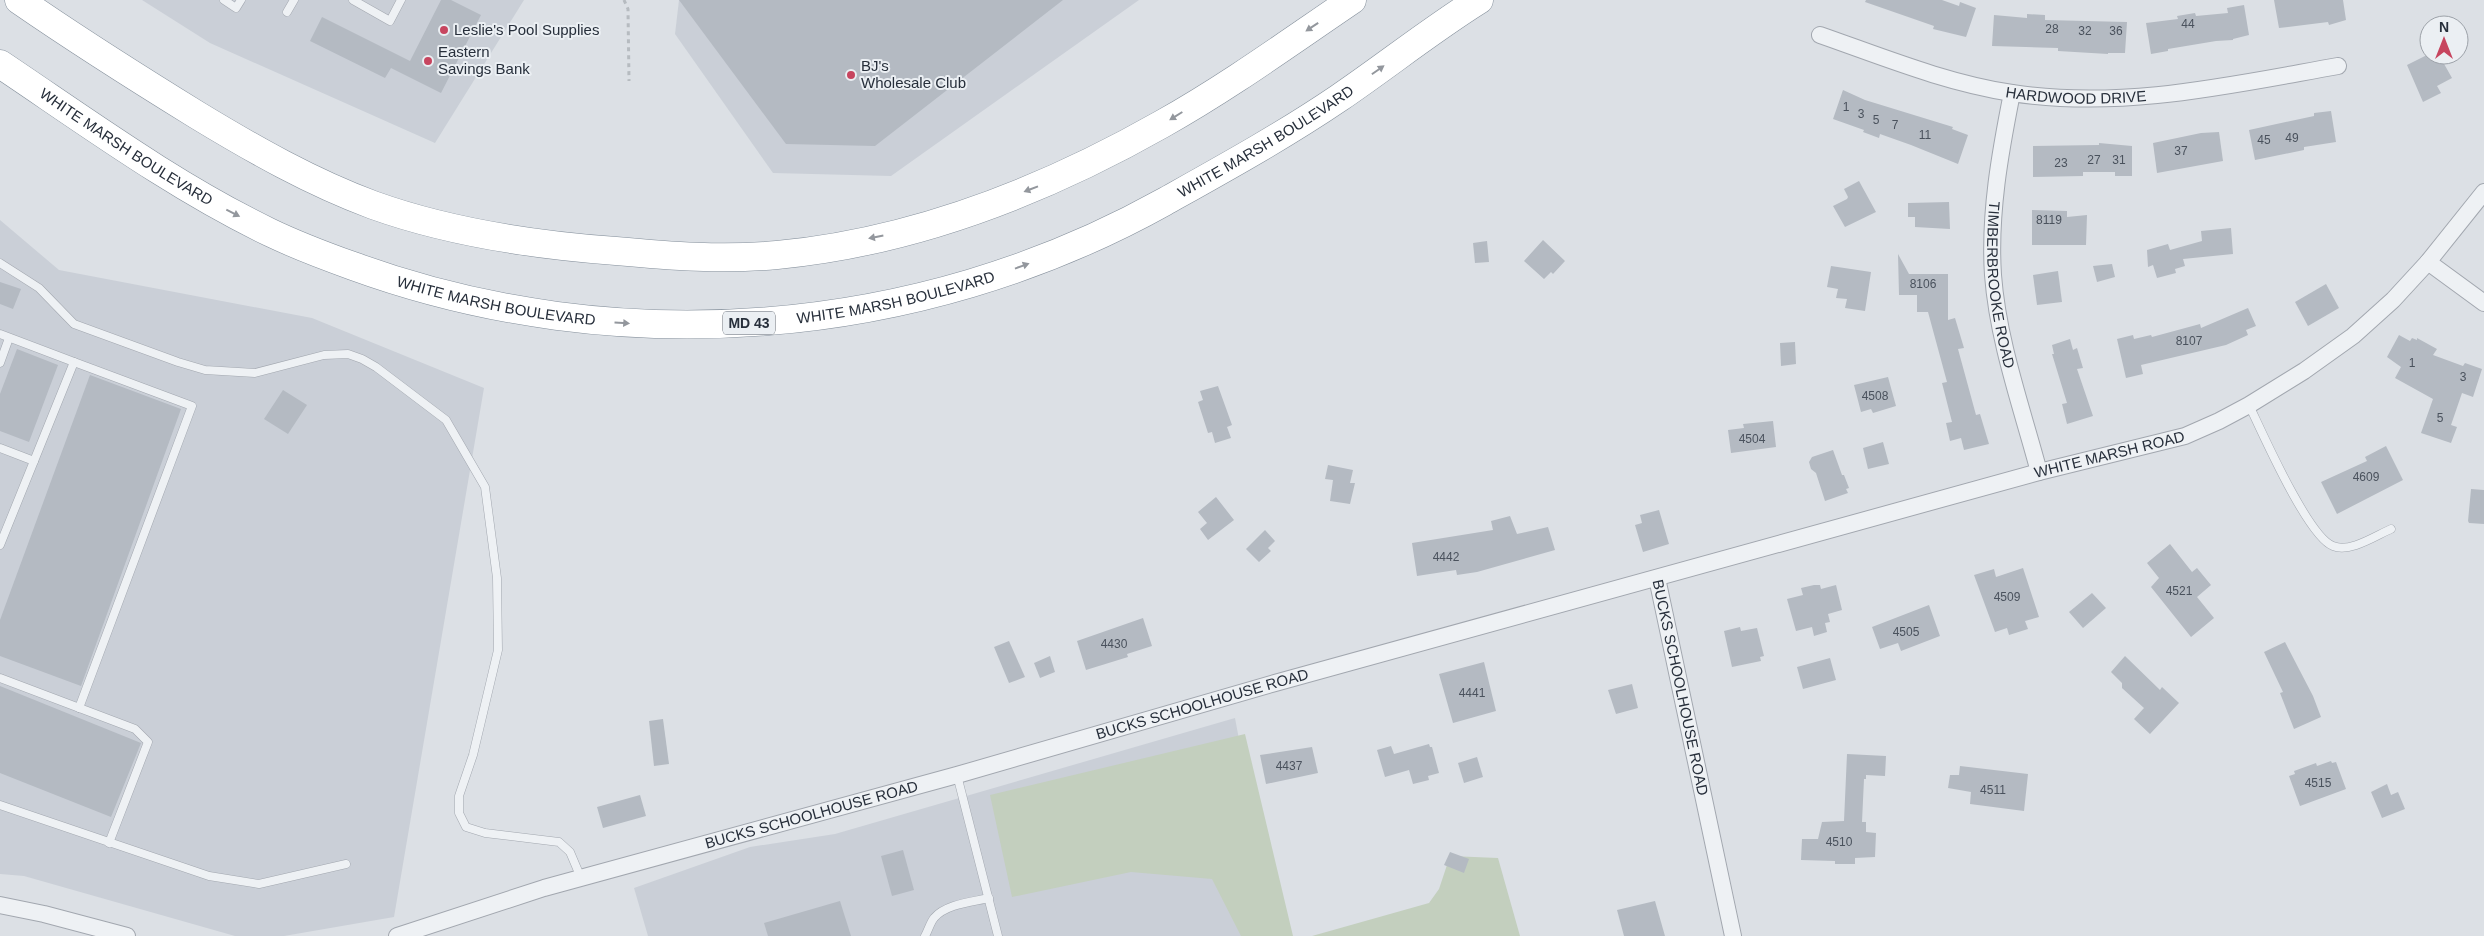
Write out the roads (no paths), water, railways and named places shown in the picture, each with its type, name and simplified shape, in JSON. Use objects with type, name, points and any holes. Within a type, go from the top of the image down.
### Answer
[{"type":"highway","points":[[19,0],[112,63],[273,159],[372,204],[436,224],[507,240],[583,249],[689,257],[777,255],[904,232],[981,208],[1057,178],[1163,124],[1239,77],[1352,0]]},
{"type":"highway","name":"WHITE MARSH BOULEVARD","points":[[0,64],[158,170],[215,204],[298,245],[392,280],[484,304],[574,319],[656,325],[735,324],[840,313],[917,298],[990,278],[1067,249],[1163,203],[1265,145],[1339,98],[1479,0]]},
{"type":"street","name":"HARDWOOD DRIVE","points":[[1820,35],[1927,73],[2012,93],[2066,99],[2120,99],[2183,93],[2338,66]]},
{"type":"street","name":"TIMBERBROOKE ROAD","points":[[2012,93],[1997,172],[1994,209],[1993,274],[2002,336],[2039,472]]},
{"type":"street","name":"WHITE MARSH ROAD","points":[[1657,578],[2039,472],[2185,436],[2219,421],[2304,371],[2353,336],[2394,300],[2428,262],[2484,192]]},
{"type":"street","points":[[2428,262],[2484,303]]},
{"type":"street","name":"BUCKS SCHOOLHOUSE ROAD","points":[[397,936],[454,916],[581,878],[1657,578],[1733,936]]},
{"type":"street","points":[[0,905],[44,914],[127,936]]},
{"type":"lane","points":[[224,0],[236,8],[241,0]]},
{"type":"lane","points":[[287,12],[294,0]]},
{"type":"lane","points":[[353,0],[390,21],[401,0]]},
{"type":"lane","points":[[0,263],[39,288],[74,324],[178,362],[205,370],[255,373],[324,355],[348,354],[376,367],[446,420],[485,487],[497,578],[498,650],[473,755],[459,796],[459,813],[466,827],[485,833],[559,842],[570,852],[581,878]]},
{"type":"lane","points":[[0,334],[192,406],[79,708]]},
{"type":"lane","points":[[0,363],[9,338]]},
{"type":"lane","points":[[0,545],[74,362]]},
{"type":"lane","points":[[2248,405],[2289,487],[2319,535],[2331,546],[2341,548],[2361,543],[2391,530]]},
{"type":"lane","points":[[0,448],[34,462]]},
{"type":"lane","points":[[0,678],[135,729],[148,742],[110,842]]},
{"type":"lane","points":[[957,774],[998,936]]},
{"type":"lane","points":[[0,805],[209,876],[259,884],[346,864]]},
{"type":"lane","points":[[925,936],[934,918],[943,911],[957,905],[989,898]]},
{"type":"place","name":"Leslie's Pool Supplies","points":[[444,30]]},
{"type":"place","name":"Eastern Savings Bank","points":[[428,61]]},
{"type":"place","name":"BJ's Wholesale Club","points":[[851,75]]}]
